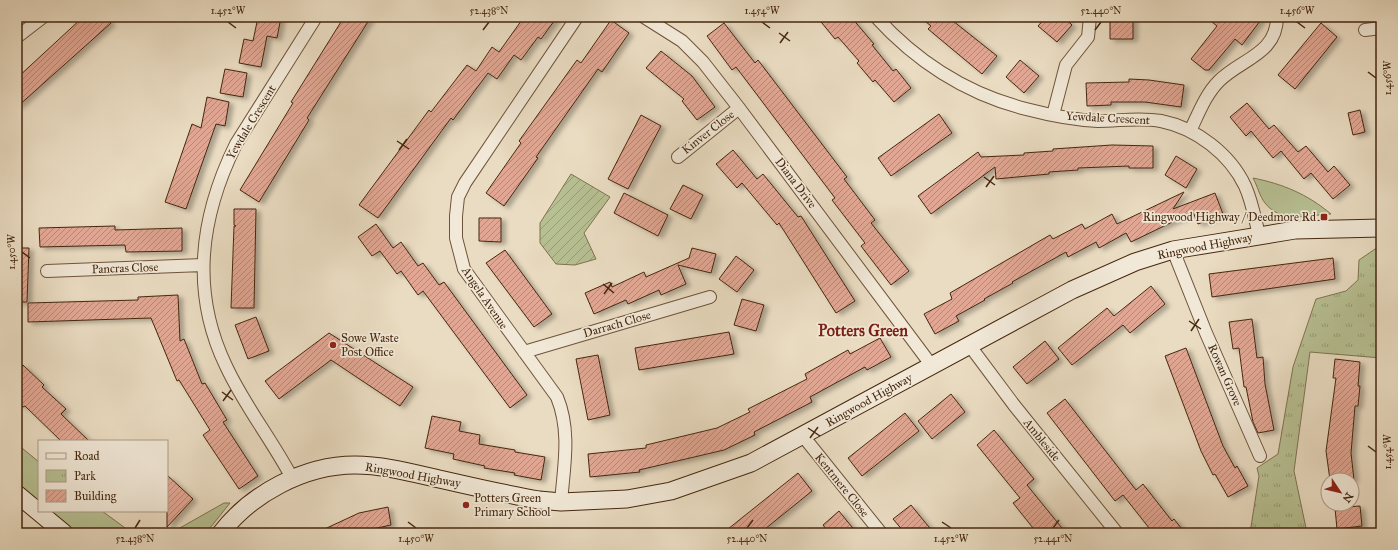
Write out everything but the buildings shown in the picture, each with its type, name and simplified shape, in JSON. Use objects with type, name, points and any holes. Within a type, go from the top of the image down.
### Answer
[{"type":"street","points":[[17,37],[43,17]]},
{"type":"street","name":"Yewdale Crescent","points":[[292,478],[226,366],[213,335],[204,287],[205,238],[209,213],[226,164],[236,144],[316,17]]},
{"type":"street","name":"Angela Avenue","points":[[561,502],[566,442],[562,410],[557,397],[464,269],[456,238],[456,216],[458,197],[476,164],[577,17]]},
{"type":"street","name":"Diana Drive","points":[[644,17],[674,35],[693,50],[739,108],[932,366]]},
{"type":"street","name":"Yewdale Crescent","points":[[876,17],[910,52],[938,72],[968,89],[1026,109],[1053,115],[1091,120],[1137,119],[1162,121],[1190,132],[1206,141],[1222,154],[1239,174],[1252,203],[1260,235]]},
{"type":"street","points":[[1053,115],[1066,66],[1088,37],[1090,17]]},
{"type":"street","points":[[1190,132],[1204,102],[1217,82],[1233,68],[1264,50],[1275,34],[1277,17]]},
{"type":"street","points":[[1365,30],[1381,28]]},
{"type":"street","name":"Kinver Close","points":[[678,157],[739,108]]},
{"type":"street","name":"Ringwood Highway","points":[[221,533],[240,512],[256,500],[292,478],[337,467],[354,465],[374,466],[420,474],[514,496],[561,502],[627,499],[671,491],[752,463],[1078,287],[1134,262],[1173,250],[1295,230],[1381,228]]},
{"type":"street","name":"Rowan Grove","points":[[1173,250],[1206,333],[1260,456]]},
{"type":"street","name":"Pancras Close","points":[[47,271],[204,265]]},
{"type":"street","name":"Darrach Close","points":[[524,352],[710,297]]},
{"type":"street","name":"Ambleside","points":[[970,346],[1014,405],[1117,533]]},
{"type":"street","name":"Kentmere Close","points":[[803,436],[881,533]]},
{"type":"street","points":[[17,494],[38,511]]},
{"type":"street","points":[[39,512],[64,533]]},
{"type":"green space","points":[[571,174],[610,197],[584,233],[596,259],[575,265],[556,264],[540,243],[540,223]]},
{"type":"green space","points":[[1253,178],[1274,183],[1304,195],[1331,214],[1295,217],[1279,214],[1271,210],[1265,203]]},
{"type":"green space","points":[[1381,245],[1381,358],[1310,352],[1294,471],[1307,533],[1250,533],[1259,476],[1257,468],[1278,454],[1293,367],[1316,299],[1346,291],[1358,280],[1359,260]]},
{"type":"green space","points":[[17,444],[38,461],[38,501],[17,484]]},
{"type":"green space","points":[[224,503],[230,503],[206,533],[171,533]]},
{"type":"green space","points":[[50,512],[103,512],[132,533],[76,533]]},
{"type":"place","name":"Ringwood Highway / Deedmore Rd","points":[[1324,217]]},
{"type":"place","name":"Sowe Waste Post Office","points":[[333,345]]},
{"type":"place","name":"Potters Green Primary School","points":[[466,505]]},
{"type":"district","name":"Potters Green","points":[[863,330]]}]
